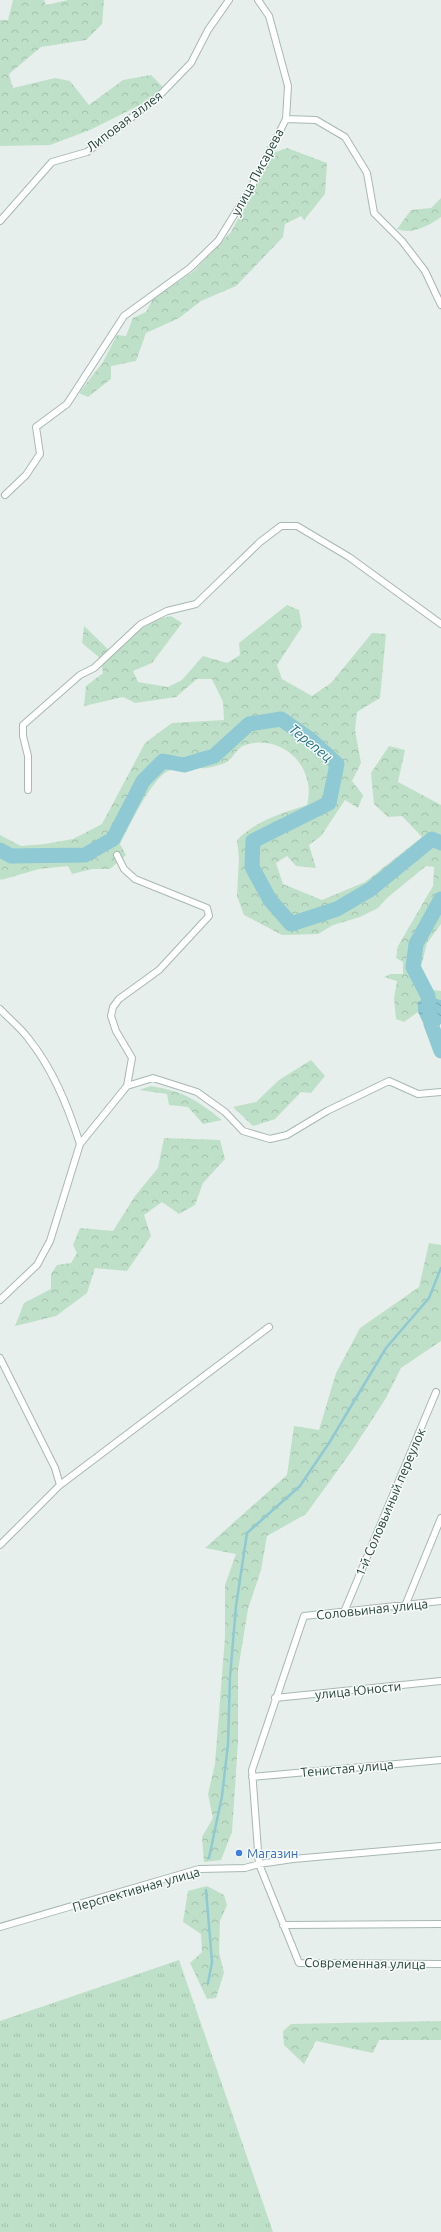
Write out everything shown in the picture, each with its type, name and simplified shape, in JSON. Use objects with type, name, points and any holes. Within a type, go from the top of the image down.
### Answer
[{"type":"street","name":"Липовая аллея","points":[[0,221],[52,162],[87,152],[158,97],[191,63],[208,30],[229,0]]},
{"type":"street","name":"улица Писарева","points":[[5,495],[26,475],[40,454],[36,427],[67,404],[124,316],[190,268],[218,241],[252,186],[286,119],[288,86],[269,16],[258,0]]},
{"type":"street","points":[[286,119],[316,120],[345,137],[367,173],[374,213],[402,241],[425,271],[441,305]]},
{"type":"street","points":[[28,790],[28,756],[23,736],[24,724],[80,675],[94,668],[141,624],[167,611],[196,604],[260,542],[281,526],[297,526],[349,557],[441,624]]},
{"type":"street","points":[[0,1300],[38,1265],[50,1242],[80,1144],[127,1086],[132,1058],[116,1031],[111,1016],[113,1007],[119,999],[159,970],[209,916],[207,908],[135,879],[124,869],[117,854]]},
{"type":"street","points":[[0,1010],[28,1037],[53,1075],[71,1114],[80,1144]]},
{"type":"street","points":[[127,1086],[153,1078],[196,1092],[225,1112],[244,1131],[270,1139],[287,1135],[327,1111],[389,1081],[418,1094],[441,1092]]},
{"type":"street","points":[[0,1545],[60,1485],[269,1327]]},
{"type":"street","points":[[0,1358],[55,1468],[60,1485]]},
{"type":"street","name":"1-й Соловьиный переулок","points":[[344,1612],[436,1392]]},
{"type":"street","points":[[405,1606],[441,1518]]},
{"type":"street","name":"Соловьиная улица","points":[[304,1616],[441,1601]]},
{"type":"street","name":"Современная улица","points":[[304,1616],[275,1698],[252,1770],[259,1864],[283,1925],[299,1963],[441,1964]]},
{"type":"street","name":"улица Юности","points":[[275,1698],[441,1681]]},
{"type":"street","name":"Тенистая улица","points":[[252,1777],[441,1760]]},
{"type":"street","name":"Перспективная улица","points":[[0,1927],[199,1869],[245,1868],[259,1864],[441,1846]]},
{"type":"street","points":[[283,1925],[441,1924]]},
{"type":"green space","points":[[13,0],[44,0],[46,5],[68,0],[104,0],[102,24],[86,40],[41,47],[9,74],[13,88],[55,78],[70,81],[89,105],[123,80],[151,75],[164,88],[138,106],[90,130],[50,145],[0,146],[0,20],[8,20]]},
{"type":"green space","points":[[287,148],[327,163],[325,194],[304,220],[301,216],[285,224],[283,237],[236,286],[201,301],[179,318],[146,333],[136,361],[111,366],[111,379],[88,397],[79,393],[103,362],[117,335],[126,336],[133,318],[146,312],[153,299],[194,271],[231,232],[273,153]]},
{"type":"green space","points":[[441,198],[441,217],[420,229],[402,231],[397,229],[411,210],[431,208]]},
{"type":"green space","points":[[287,605],[299,610],[302,627],[277,665],[282,679],[312,696],[331,683],[372,633],[386,634],[380,698],[357,712],[355,730],[361,763],[352,781],[363,795],[358,808],[345,800],[321,836],[309,845],[316,868],[296,866],[287,856],[276,863],[283,884],[322,900],[365,882],[422,837],[402,816],[388,817],[374,804],[371,773],[389,746],[405,750],[398,782],[441,805],[441,924],[427,943],[421,967],[433,990],[441,991],[441,1000],[428,996],[419,1002],[418,1012],[404,1022],[396,1019],[394,998],[397,981],[384,977],[391,974],[403,974],[403,962],[396,958],[398,946],[433,886],[434,867],[426,866],[387,898],[378,908],[360,917],[333,925],[318,934],[282,935],[244,915],[237,896],[239,858],[237,840],[244,833],[269,818],[307,805],[309,791],[307,778],[302,767],[294,757],[284,749],[272,744],[259,743],[245,745],[225,763],[206,768],[176,768],[161,776],[141,804],[120,844],[126,855],[110,869],[92,869],[72,874],[68,866],[39,869],[1,880],[0,878],[0,835],[21,846],[45,844],[73,839],[102,824],[145,743],[172,723],[224,720],[223,702],[212,679],[197,679],[176,697],[135,703],[123,697],[84,706],[86,686],[103,673],[101,659],[82,643],[84,626],[110,651],[154,620],[171,616],[182,623],[152,663],[133,671],[138,682],[168,687],[182,680],[203,656],[227,663],[240,655],[239,643]]},
{"type":"green space","points":[[311,1060],[325,1076],[311,1093],[301,1092],[275,1119],[253,1126],[233,1107],[256,1102],[279,1080]]},
{"type":"green space","points":[[151,1086],[163,1088],[189,1097],[222,1120],[203,1124],[188,1107],[169,1105],[167,1094],[139,1090]]},
{"type":"green space","points":[[164,1138],[220,1140],[225,1159],[203,1183],[195,1205],[179,1214],[162,1202],[144,1215],[151,1236],[127,1271],[95,1268],[87,1293],[56,1316],[15,1326],[24,1303],[51,1289],[51,1274],[57,1265],[71,1263],[77,1253],[73,1245],[80,1228],[113,1231],[135,1196],[158,1168]]},
{"type":"green space","points":[[429,1243],[441,1245],[441,1341],[401,1368],[386,1398],[353,1449],[306,1514],[267,1536],[261,1570],[248,1609],[238,1670],[238,1742],[232,1832],[221,1860],[204,1862],[202,1837],[213,1818],[208,1794],[215,1764],[225,1637],[225,1585],[236,1554],[205,1548],[287,1475],[294,1426],[319,1430],[336,1373],[360,1328],[419,1287]]},
{"type":"green space","points":[[207,1886],[224,1895],[227,1905],[220,1921],[219,1952],[224,1973],[216,1998],[207,1999],[190,1963],[202,1952],[201,1934],[183,1922],[188,1891]]},
{"type":"green space","points":[[179,1960],[273,2232],[0,2232],[0,2021]]},
{"type":"green space","points":[[441,2021],[441,2040],[379,2040],[373,2053],[316,2041],[304,2064],[284,2045],[283,2031],[291,2024]]},
{"type":"water","points":[[428,996],[441,1000],[441,1024],[439,1025],[438,1038],[441,1041],[441,1055],[437,1052],[418,1012],[418,1002]]},
{"type":"waterway","name":"Терепец","points":[[0,850],[11,856],[85,855],[113,839],[143,781],[163,761],[184,765],[214,756],[249,724],[281,719],[311,740],[337,764],[329,803],[253,841],[252,867],[270,900],[291,924],[337,909],[371,889],[432,839],[441,843]]},
{"type":"waterway","name":"Терепец","points":[[441,899],[416,944],[413,967],[428,996],[431,1024],[441,1051]]},
{"type":"waterway","points":[[209,1858],[222,1796],[228,1744],[230,1677],[236,1606],[247,1533],[300,1486],[329,1443],[386,1348],[429,1298],[441,1268]]},
{"type":"waterway","points":[[206,1890],[212,1962],[208,1983]]},
{"type":"place","name":"Магазин","points":[[239,1853]]}]
